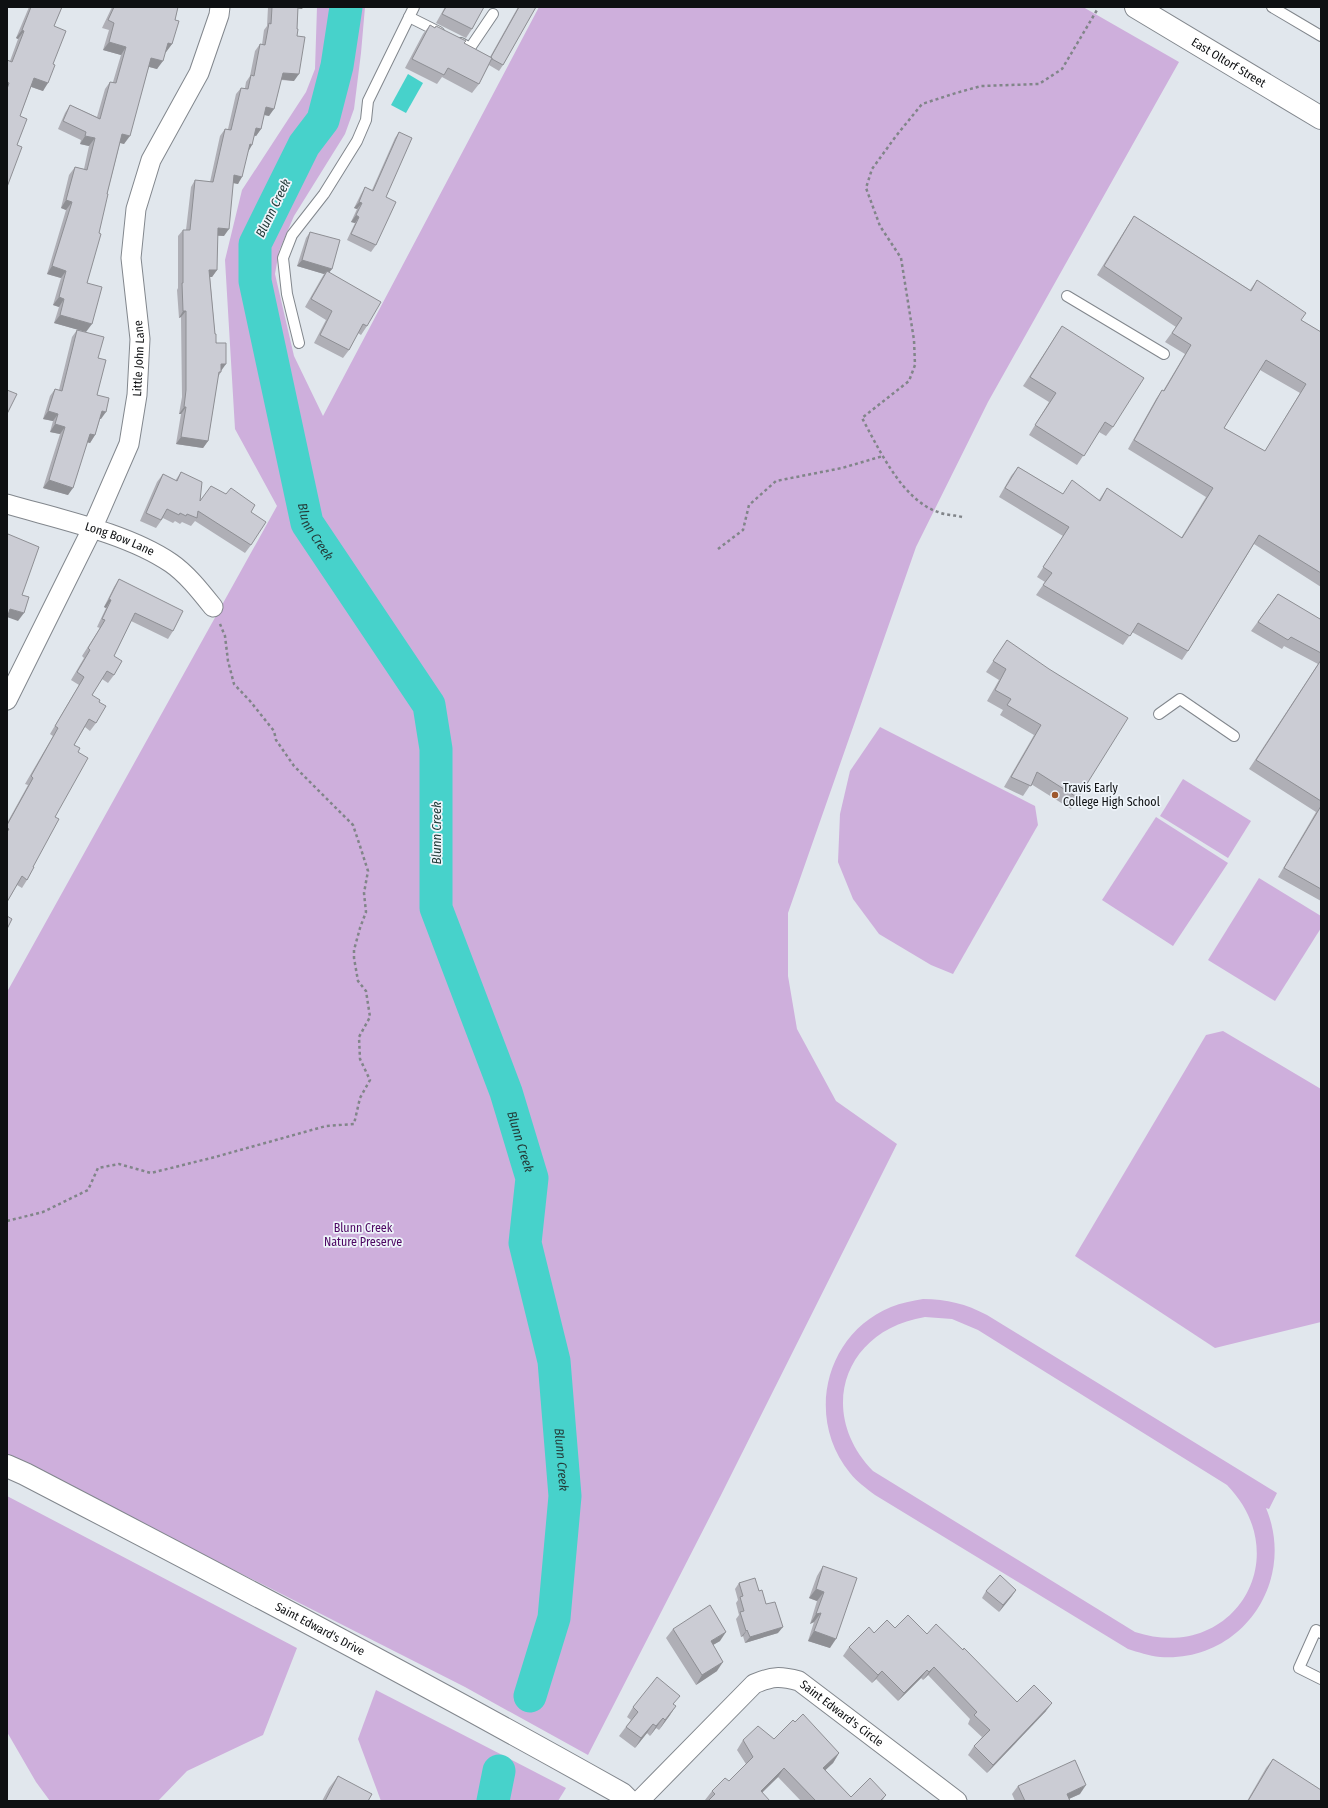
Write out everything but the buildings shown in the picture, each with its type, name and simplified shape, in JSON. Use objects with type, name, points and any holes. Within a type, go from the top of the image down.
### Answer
[{"type":"street","name":"Little John Lane","points":[[7,700],[92,529],[129,444],[137,395],[140,339],[131,258],[136,208],[151,160],[199,73],[219,15],[220,7]]},
{"type":"street","name":"East Oltorf Street","points":[[1136,7],[1321,118]]},
{"type":"street","name":"Long Bow Lane","points":[[7,504],[92,529],[142,547],[172,563],[199,589],[213,607]]},
{"type":"street","name":"Saint Edward's Drive","points":[[7,1466],[32,1477],[362,1651],[523,1738],[622,1794],[629,1801]]},
{"type":"street","name":"Saint Edward's Circle","points":[[639,1801],[754,1684],[766,1679],[781,1676],[799,1681],[957,1801]]},
{"type":"lane","points":[[299,343],[287,294],[283,258],[292,235],[324,194],[357,141],[366,120],[368,102],[414,7]]},
{"type":"lane","points":[[1272,7],[1321,36]]},
{"type":"lane","points":[[409,17],[470,48],[493,14]]},
{"type":"lane","points":[[1068,296],[1164,354]]},
{"type":"lane","points":[[1159,714],[1180,699],[1234,736]]},
{"type":"lane","points":[[1321,1633],[1316,1630],[1299,1668],[1321,1679]]},
{"type":"path","points":[[962,517],[937,512],[914,499],[883,456],[862,418],[909,381],[915,365],[914,340],[901,258],[880,226],[866,188],[872,169],[922,104],[956,92],[981,86],[1039,84],[1062,69],[1097,10]]},
{"type":"path","points":[[718,549],[743,530],[749,505],[776,481],[842,468],[883,456]]},
{"type":"path","points":[[7,1221],[43,1212],[88,1190],[98,1168],[119,1164],[151,1173],[326,1126],[354,1124],[360,1098],[370,1080],[360,1059],[359,1036],[370,1017],[366,991],[358,981],[354,958],[354,950],[366,912],[364,893],[368,871],[358,839],[353,825],[294,766],[276,740],[274,731],[234,684],[225,636],[213,607]]},
{"type":"green space","name":"Blunn Creek Nature Preserve","points":[[317,7],[365,7],[354,109],[345,134],[294,216],[279,251],[275,274],[294,356],[323,416],[539,7],[1083,7],[1179,62],[988,402],[916,547],[788,913],[788,976],[797,1029],[836,1101],[897,1144],[720,1497],[588,1755],[465,1687],[7,1455],[7,992],[277,506],[235,429],[225,260],[242,190],[306,92],[315,69]]},
{"type":"green space","points":[[880,727],[1035,806],[1038,825],[953,974],[931,965],[879,934],[853,899],[838,862],[840,814],[850,771]]},
{"type":"green space","points":[[1183,779],[1251,821],[1228,858],[1160,816]]},
{"type":"green space","points":[[1156,817],[1228,863],[1173,946],[1102,900]]},
{"type":"green space","points":[[1259,878],[1321,916],[1321,928],[1275,1001],[1208,960]]},
{"type":"green space","points":[[1223,1031],[1321,1089],[1321,1322],[1215,1348],[1075,1256],[1206,1035]]},
{"type":"green space","points":[[923,1299],[956,1303],[987,1315],[1277,1493],[1269,1509],[1266,1508],[1274,1536],[1274,1563],[1267,1589],[1255,1612],[1237,1632],[1215,1647],[1189,1655],[1160,1657],[1128,1649],[875,1495],[850,1473],[836,1451],[828,1428],[826,1403],[829,1380],[837,1357],[850,1337],[868,1320],[891,1307]],"holes":[[[925,1317],[952,1319],[978,1330],[1227,1485],[1247,1514],[1256,1543],[1255,1572],[1244,1598],[1225,1619],[1200,1633],[1170,1638],[1135,1632],[873,1471],[856,1448],[846,1424],[843,1400],[847,1377],[858,1356],[875,1338],[897,1325]]]},
{"type":"green space","points":[[7,1496],[297,1648],[263,1735],[187,1771],[158,1801],[50,1801],[36,1782],[7,1732]]},
{"type":"green space","points":[[376,1690],[566,1788],[558,1801],[381,1801],[358,1739]]},
{"type":"water","points":[[408,74],[423,83],[406,113],[391,105]]},
{"type":"waterway","name":"Blunn Creek","points":[[346,7],[337,66],[323,120],[304,145],[255,244],[255,281],[307,523],[429,705],[436,749],[436,908],[506,1092],[532,1178],[525,1243],[554,1361],[565,1496],[554,1618],[530,1696]]},
{"type":"waterway","name":"Blunn Creek","points":[[493,1801],[499,1771]]},
{"type":"place","name":"Travis Early College High School","points":[[1055,795]]}]
